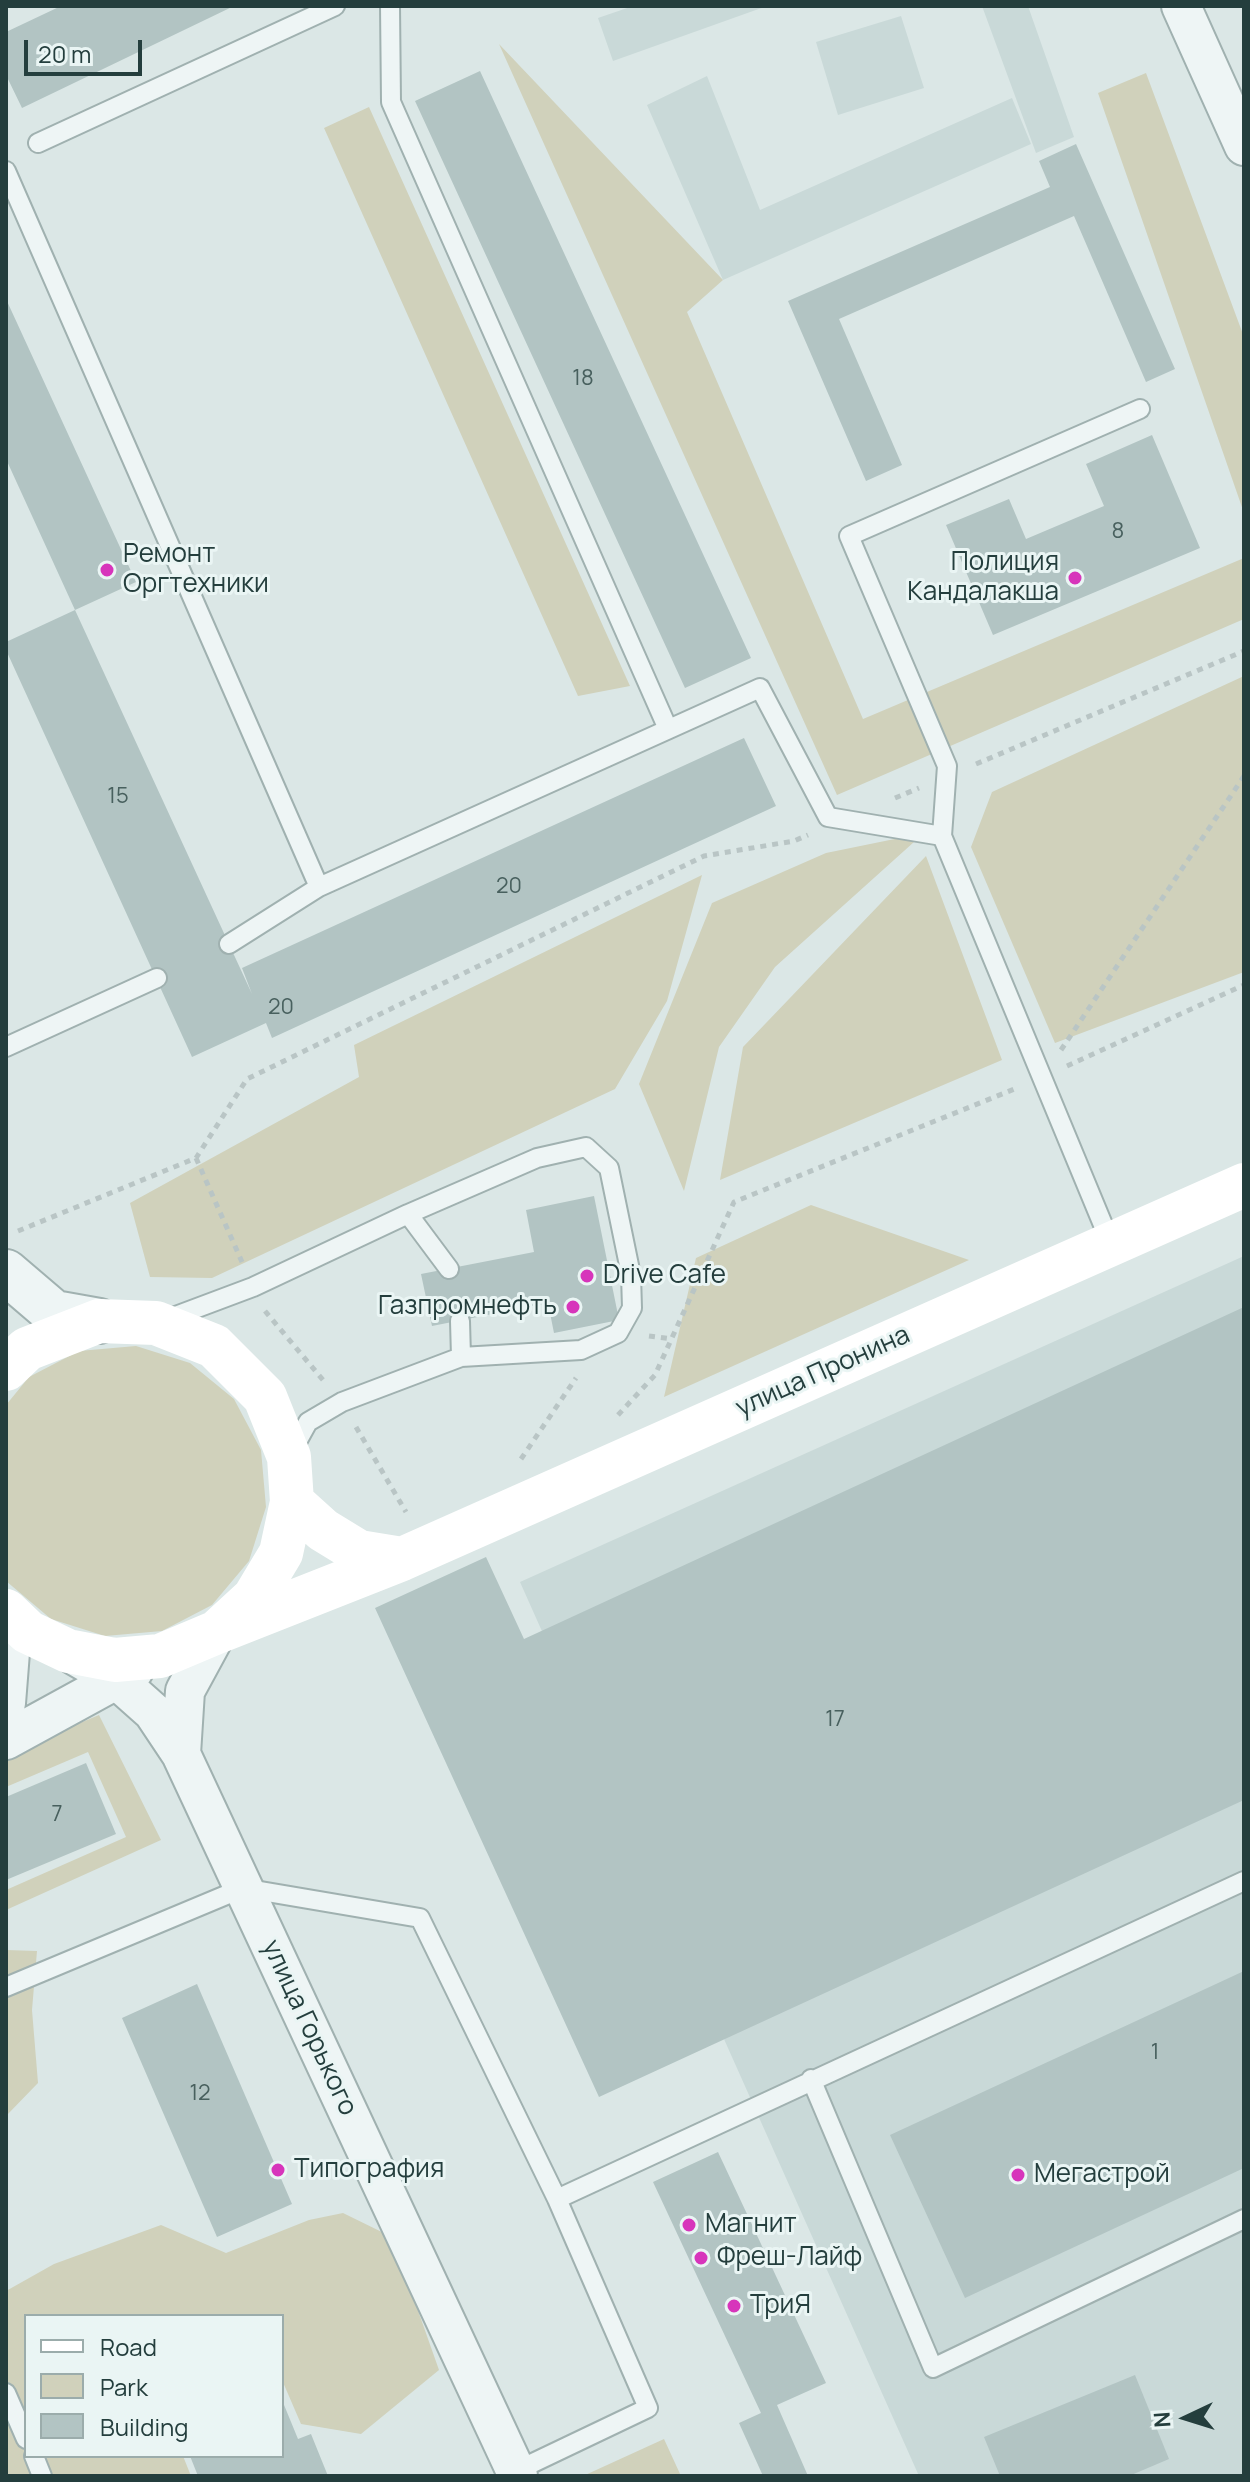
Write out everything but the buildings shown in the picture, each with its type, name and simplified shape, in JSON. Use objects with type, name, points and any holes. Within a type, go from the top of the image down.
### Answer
[{"type":"main road","name":"улица Пронина","points":[[217,1632],[412,1554],[1244,1185]]},
{"type":"main road","points":[[6,1611],[28,1632],[68,1651],[115,1660],[160,1656],[217,1632],[254,1598],[281,1553],[292,1502],[289,1457],[265,1397],[214,1346],[156,1323],[99,1321],[17,1359]]},
{"type":"main road","points":[[292,1502],[323,1530],[359,1552],[412,1554]]},
{"type":"street","points":[[1181,6],[1244,146]]},
{"type":"street","points":[[16,1282],[54,1313],[99,1321]]},
{"type":"street","points":[[16,1282],[31,1319],[17,1359]]},
{"type":"street","points":[[181,1754],[185,1691],[217,1632]]},
{"type":"street","points":[[6,1643],[10,1652],[6,1703]]},
{"type":"street","name":"улица Горького","points":[[68,1651],[117,1680],[153,1712],[181,1754],[517,2473]]},
{"type":"street","points":[[6,1740],[160,1656]]},
{"type":"lane","points":[[38,143],[335,6]]},
{"type":"lane","points":[[390,6],[391,102],[668,729]]},
{"type":"lane","points":[[6,171],[319,887]]},
{"type":"lane","points":[[1111,1244],[942,836],[947,766],[849,536],[1140,409]]},
{"type":"lane","points":[[229,944],[319,887],[760,688],[828,817],[942,836]]},
{"type":"lane","points":[[6,1047],[157,978]]},
{"type":"lane","points":[[156,1323],[253,1287],[537,1158],[586,1147],[609,1168],[631,1275],[632,1308],[618,1333],[581,1350],[461,1357],[342,1402],[308,1422],[289,1457]]},
{"type":"lane","points":[[408,1214],[449,1269]]},
{"type":"lane","points":[[460,1321],[461,1357]]},
{"type":"lane","points":[[557,2199],[1244,1881]]},
{"type":"lane","points":[[6,1987],[243,1888],[420,1918],[557,2199],[648,2408],[517,2473]]},
{"type":"lane","points":[[811,2079],[933,2368],[1244,2219]]},
{"type":"lane","points":[[6,2393],[24,2434]]},
{"type":"path","points":[[6,1236],[196,1158],[247,1079],[704,856],[794,841],[1244,651]]},
{"type":"path","points":[[1043,1078],[1244,776]]},
{"type":"path","points":[[608,1425],[655,1375],[734,1202],[1043,1078],[1244,985]]},
{"type":"path","points":[[196,1158],[262,1307],[342,1402],[414,1527],[412,1554]]},
{"type":"path","points":[[512,1472],[578,1375],[581,1350]]},
{"type":"shaded area","points":[[633,6],[767,6],[613,61],[598,18]]},
{"type":"shaded area","points":[[982,6],[1028,6],[1074,137],[1036,153]]},
{"type":"shaded area","points":[[901,16],[924,88],[838,115],[816,42]]},
{"type":"shaded area","points":[[707,76],[760,210],[1012,98],[1031,144],[723,280],[647,105]]},
{"type":"shaded area","points":[[1244,1256],[1244,2476],[919,2476],[520,1582]]},
{"type":"green space","points":[[499,44],[723,280],[687,312],[863,719],[1244,558],[1244,619],[837,795]]},
{"type":"green space","points":[[1146,73],[1244,337],[1244,513],[1098,93]]},
{"type":"green space","points":[[369,107],[630,686],[578,696],[324,128]]},
{"type":"green space","points":[[1244,676],[1244,972],[1055,1043],[971,847],[992,792]]},
{"type":"green space","points":[[924,833],[775,967],[719,1047],[684,1191],[639,1084],[712,903],[826,853]]},
{"type":"green space","points":[[926,856],[1002,1060],[720,1180],[743,1047]]},
{"type":"green space","points":[[702,875],[667,1001],[615,1089],[212,1278],[150,1277],[130,1203],[359,1077],[354,1045]]},
{"type":"green space","points":[[811,1205],[969,1260],[664,1397],[696,1258]]},
{"type":"green space","points":[[136,1346],[190,1363],[234,1399],[261,1450],[266,1507],[249,1561],[212,1605],[162,1631],[105,1636],[51,1619],[6,1581],[6,1405],[29,1377],[79,1351]]},
{"type":"green space","points":[[99,1715],[161,1840],[6,1910],[6,1890],[126,1837],[88,1752],[6,1787],[6,1754]]},
{"type":"green space","points":[[6,1950],[37,1951],[32,2010],[38,2083],[6,2116]]},
{"type":"green space","points":[[343,2213],[392,2237],[439,2370],[361,2434],[301,2424],[284,2385],[284,2314],[24,2314],[24,2458],[184,2458],[191,2476],[8,2476],[6,2291],[54,2264],[161,2225],[226,2253],[309,2220]]},
{"type":"green space","points":[[664,2439],[681,2476],[583,2476]]},
{"type":"place","name":"Ремонт Оргтехники","points":[[107,570]]},
{"type":"place","name":"Полиция Кандалакша","points":[[1075,578]]},
{"type":"place","name":"Drive Cafe","points":[[587,1276]]},
{"type":"place","name":"Газпромнефть","points":[[573,1307]]},
{"type":"place","name":"Типография","points":[[278,2170]]},
{"type":"place","name":"Мегастрой","points":[[1018,2175]]},
{"type":"place","name":"Магнит","points":[[689,2225]]},
{"type":"place","name":"Фреш-Лайф","points":[[701,2258]]},
{"type":"place","name":"ТриЯ","points":[[734,2306]]}]
